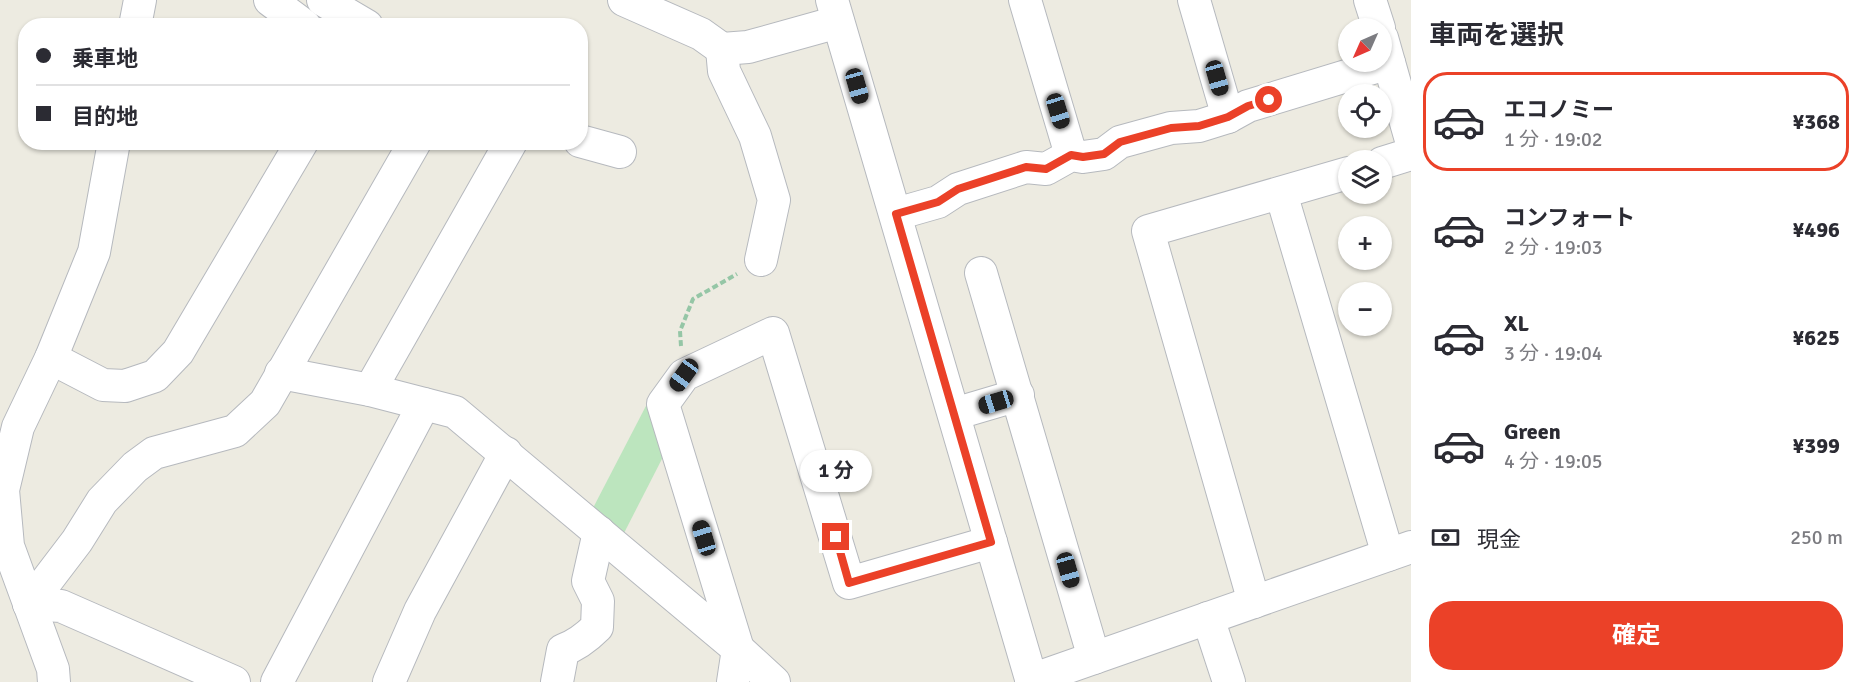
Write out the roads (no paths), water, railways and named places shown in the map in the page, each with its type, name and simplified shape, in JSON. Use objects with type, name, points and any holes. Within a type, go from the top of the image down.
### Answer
[{"type":"street","points":[[137,18],[140,0]]},
{"type":"street","points":[[270,0],[294,18]]},
{"type":"street","points":[[323,0],[353,18]]},
{"type":"street","points":[[624,0],[701,34],[722,49],[748,47],[835,11],[1032,681],[1400,551],[1281,193]]},
{"type":"street","points":[[1025,0],[1071,155]]},
{"type":"street","points":[[1194,0],[1228,117]]},
{"type":"street","points":[[1370,0],[1376,18]]},
{"type":"street","points":[[722,49],[724,71],[755,136],[774,200],[761,260]]},
{"type":"street","points":[[1392,67],[1405,99],[1411,140]]},
{"type":"street","points":[[896,214],[938,202],[958,189],[1026,167],[1046,169],[1071,155],[1083,157],[1104,154],[1120,142],[1171,128],[1199,126],[1228,117],[1248,106],[1338,69]]},
{"type":"street","points":[[588,143],[620,152]]},
{"type":"street","points":[[54,682],[53,669],[8,546],[3,490],[18,428],[51,358],[94,252],[113,150]]},
{"type":"street","points":[[51,358],[103,385],[125,386],[155,376],[178,352],[297,150]]},
{"type":"street","points":[[29,604],[77,541],[102,501],[135,467],[154,453],[235,431],[265,403],[410,150]]},
{"type":"street","points":[[370,390],[506,150]]},
{"type":"street","points":[[1392,160],[1411,154]]},
{"type":"street","points":[[1254,602],[1148,231],[1338,176]]},
{"type":"street","points":[[981,273],[1094,658]]},
{"type":"street","points":[[733,682],[738,649],[663,404],[684,375],[773,333],[849,583],[991,542]]},
{"type":"street","points":[[281,373],[370,390],[455,412],[738,649],[774,682]]},
{"type":"street","points":[[954,414],[1018,395]]},
{"type":"street","points":[[277,682],[424,405]]},
{"type":"street","points":[[389,682],[420,611],[506,453]]},
{"type":"street","points":[[557,682],[563,650],[588,636],[597,627],[598,601],[588,581],[599,532]]},
{"type":"street","points":[[29,604],[61,606],[182,671],[234,682]]},
{"type":"street","points":[[1208,618],[1229,682]]}]
